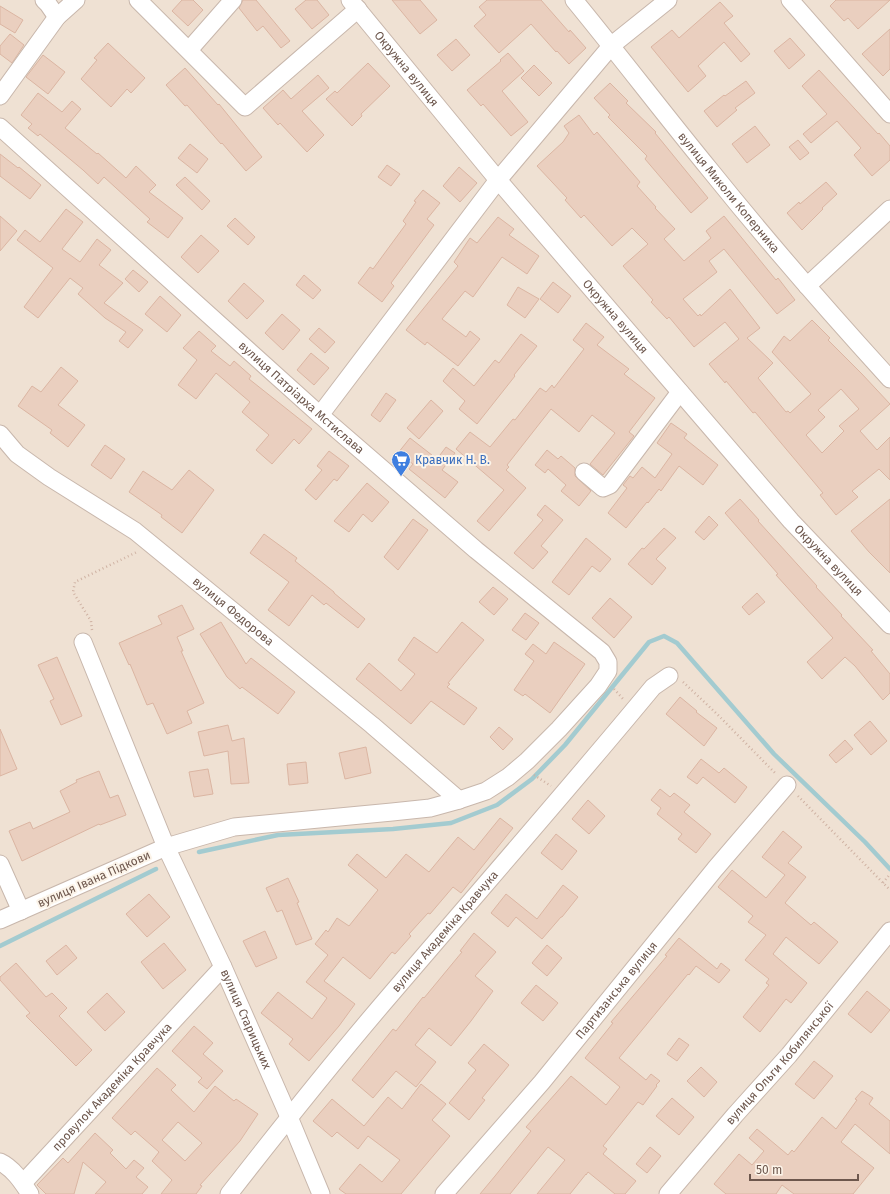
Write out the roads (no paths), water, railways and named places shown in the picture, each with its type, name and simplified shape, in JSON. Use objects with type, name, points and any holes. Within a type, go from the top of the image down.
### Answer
[{"type":"street","points":[[44,0],[57,17]]},
{"type":"street","points":[[0,96],[57,17],[76,0]]},
{"type":"street","points":[[138,0],[245,107],[354,5]]},
{"type":"street","points":[[189,50],[233,0]]},
{"type":"street","name":"вулиця Миколи Коперника","points":[[574,0],[612,45],[709,170],[807,286],[890,379]]},
{"type":"street","points":[[320,415],[498,180],[612,45],[668,0]]},
{"type":"street","points":[[790,0],[890,114]]},
{"type":"street","name":"Окружна вулиця","points":[[354,5],[498,180],[790,521],[890,625]]},
{"type":"street","name":"вулиця Патріарха Мстислава","points":[[0,127],[320,415],[476,550],[602,652],[608,662]]},
{"type":"street","points":[[807,286],[890,209]]},
{"type":"street","points":[[584,472],[604,488],[610,485],[680,392]]},
{"type":"street","name":"вулиця Федорова","points":[[0,434],[18,454],[49,477],[135,531],[372,725],[459,800]]},
{"type":"street","points":[[83,642],[166,847]]},
{"type":"street","name":"вулиця Івана Підкови","points":[[0,920],[166,847],[234,827],[430,808],[486,791],[508,777],[527,761],[559,729],[598,686],[608,671],[608,662]]},
{"type":"street","name":"вулиця Академіка Кравчука","points":[[229,1194],[289,1117],[391,994],[493,877],[653,687],[669,676]]},
{"type":"street","name":"Партизанська вулиця","points":[[444,1194],[542,1082],[715,869],[786,785]]},
{"type":"street","name":"вулиця Старицьких","points":[[166,847],[223,967],[321,1194]]},
{"type":"street","points":[[0,864],[21,911]]},
{"type":"street","name":"вулиця Ольги Кобилянської","points":[[668,1194],[735,1115],[789,1055],[890,931]]},
{"type":"street","name":"провулок Академіка Кравчука","points":[[0,1162],[7,1165],[27,1189],[223,967]]},
{"type":"waterway","points":[[199,852],[278,835],[393,829],[451,823],[497,805],[532,779],[565,745],[649,642],[664,636],[677,643],[774,754],[865,842],[890,869]]},
{"type":"waterway","points":[[0,946],[156,869]]},
{"type":"place","name":"Кравчик Н. В.","points":[[401,477]]}]
